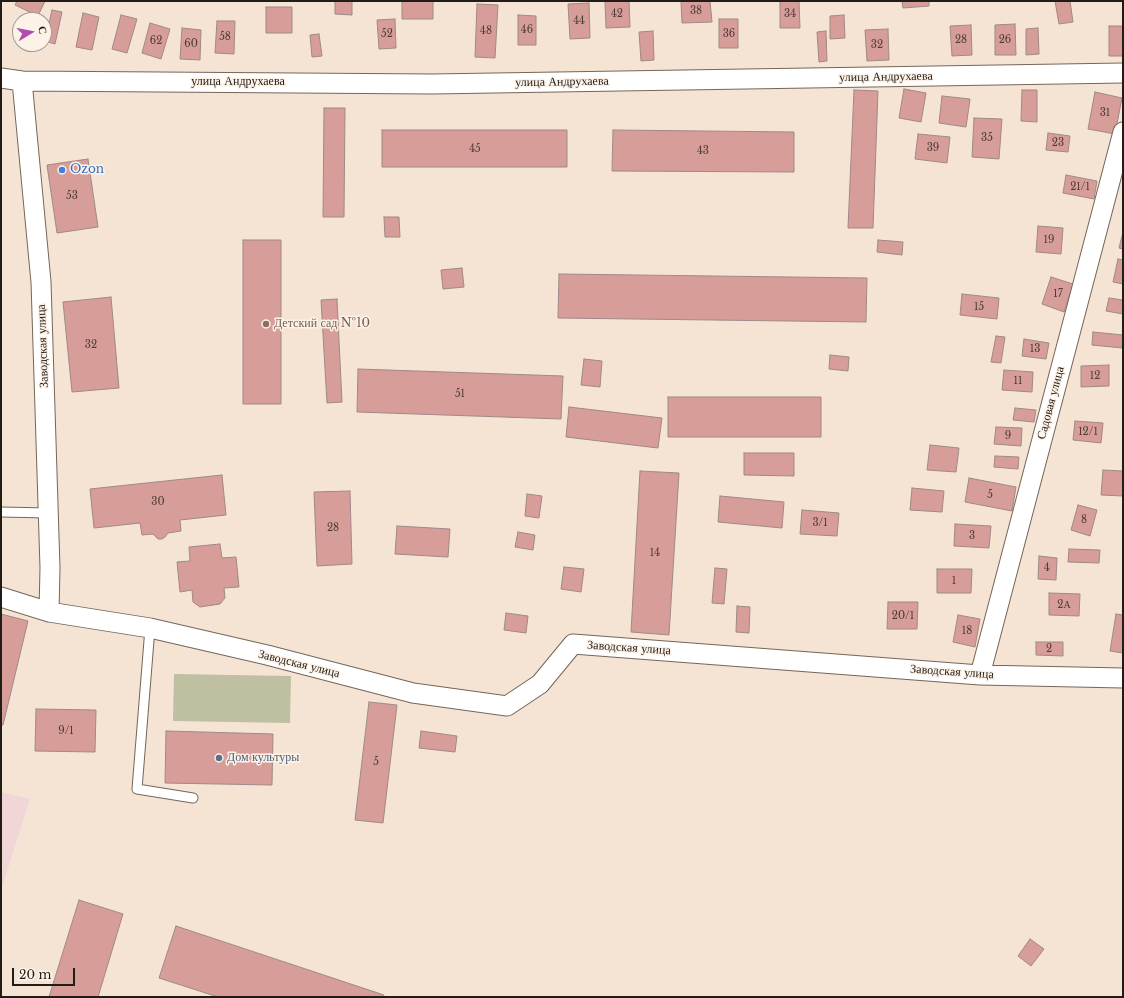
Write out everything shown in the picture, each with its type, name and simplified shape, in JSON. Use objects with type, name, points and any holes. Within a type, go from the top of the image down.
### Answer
[{"type":"street","name":"улица Андрухаева","points":[[1,78],[22,81],[432,84],[1123,74]]},
{"type":"street","name":"Заводская улица","points":[[22,81],[41,282],[50,612]]},
{"type":"street","name":"Садовая улица","points":[[980,675],[1123,132]]},
{"type":"street","name":"Заводская улица","points":[[1,597],[50,612],[150,628],[266,655],[412,693],[507,706],[540,684],[573,644],[980,675],[1123,678]]},
{"type":"lane","points":[[1,512],[48,513]]},
{"type":"lane","points":[[150,628],[137,789],[193,798]]},
{"type":"shaded area","points":[[1,792],[30,799],[1,890]]},
{"type":"green space","points":[[174,674],[291,676],[290,723],[173,721]]},
{"type":"building","points":[[17,1],[45,1],[40,12],[30,12],[15,5]]},
{"type":"building","points":[[335,1],[352,1],[352,15],[335,14]]},
{"type":"building","points":[[402,1],[433,1],[433,19],[402,19]]},
{"type":"building","points":[[605,1],[629,1],[630,27],[606,28]]},
{"type":"building","points":[[681,1],[710,1],[712,22],[682,23]]},
{"type":"building","points":[[780,1],[799,1],[800,28],[780,28]]},
{"type":"building","points":[[902,1],[929,1],[929,6],[903,8]]},
{"type":"building","points":[[1055,1],[1070,1],[1073,22],[1059,24]]},
{"type":"building","points":[[589,3],[590,38],[570,39],[568,4]]},
{"type":"building","points":[[477,4],[498,5],[495,58],[475,57]]},
{"type":"building","points":[[266,7],[292,7],[292,33],[266,33]]},
{"type":"building","points":[[52,10],[62,12],[55,44],[52,43]]},
{"type":"building","points":[[83,13],[99,17],[92,50],[76,47]]},
{"type":"building","points":[[121,15],[137,19],[127,53],[112,49]]},
{"type":"building","points":[[518,15],[536,16],[536,45],[518,45]]},
{"type":"building","points":[[844,15],[845,38],[830,39],[830,16]]},
{"type":"building","points":[[395,19],[396,48],[379,49],[377,20]]},
{"type":"building","points":[[719,19],[738,19],[738,48],[719,48]]},
{"type":"building","points":[[217,21],[235,21],[234,54],[215,53]]},
{"type":"building","points":[[150,23],[170,29],[161,59],[142,53]]},
{"type":"building","points":[[1015,24],[1016,55],[995,55],[995,25]]},
{"type":"building","points":[[971,25],[972,55],[952,56],[950,26]]},
{"type":"building","points":[[1109,26],[1123,26],[1123,56],[1109,56]]},
{"type":"building","points":[[182,28],[201,30],[200,60],[180,59]]},
{"type":"building","points":[[1038,28],[1039,54],[1026,55],[1026,29]]},
{"type":"building","points":[[888,29],[889,60],[867,61],[865,30]]},
{"type":"building","points":[[653,31],[654,60],[641,61],[639,32]]},
{"type":"building","points":[[826,31],[827,61],[819,62],[817,32]]},
{"type":"building","points":[[319,34],[322,56],[312,57],[310,35]]},
{"type":"building","points":[[904,89],[926,93],[921,122],[899,118]]},
{"type":"building","points":[[854,90],[878,91],[873,228],[848,228]]},
{"type":"building","points":[[1022,90],[1037,90],[1037,122],[1021,121]]},
{"type":"building","points":[[1095,92],[1122,98],[1115,134],[1088,129]]},
{"type":"building","points":[[942,96],[970,99],[966,127],[939,123]]},
{"type":"building","points":[[324,108],[345,108],[344,217],[323,217]]},
{"type":"building","points":[[974,118],[1002,119],[999,159],[972,157]]},
{"type":"building","points":[[382,130],[567,130],[567,167],[382,167]]},
{"type":"building","points":[[613,130],[794,132],[794,172],[612,171]]},
{"type":"building","points":[[1048,133],[1070,136],[1068,152],[1046,150]]},
{"type":"building","points":[[918,134],[950,137],[947,163],[915,159]]},
{"type":"building","points":[[88,159],[98,227],[57,233],[47,165]]},
{"type":"building","points":[[1066,175],[1097,181],[1094,199],[1063,193]]},
{"type":"building","points":[[384,217],[399,217],[400,237],[385,237]]},
{"type":"building","points":[[1038,226],[1063,228],[1061,254],[1036,252]]},
{"type":"building","points":[[1123,232],[1123,249],[1119,248]]},
{"type":"building","points":[[243,240],[281,240],[281,404],[243,404]]},
{"type":"building","points":[[878,240],[903,242],[902,255],[877,252]]},
{"type":"building","points":[[1118,259],[1123,260],[1123,284],[1113,282]]},
{"type":"building","points":[[462,268],[464,287],[443,289],[441,270]]},
{"type":"building","points":[[559,274],[867,278],[866,322],[558,318]]},
{"type":"building","points":[[1051,277],[1073,284],[1064,312],[1042,304]]},
{"type":"building","points":[[962,294],[999,298],[997,319],[960,315]]},
{"type":"building","points":[[111,297],[119,388],[72,392],[63,302]]},
{"type":"building","points":[[1109,298],[1123,300],[1123,314],[1106,311]]},
{"type":"building","points":[[337,299],[342,402],[327,403],[321,300]]},
{"type":"building","points":[[1093,332],[1123,335],[1122,348],[1092,345]]},
{"type":"building","points":[[996,336],[1005,337],[1001,363],[991,362]]},
{"type":"building","points":[[1024,339],[1049,343],[1046,359],[1022,356]]},
{"type":"building","points":[[830,355],[849,357],[848,371],[829,369]]},
{"type":"building","points":[[584,359],[602,361],[600,387],[581,385]]},
{"type":"building","points":[[1109,365],[1109,386],[1081,387],[1081,366]]},
{"type":"building","points":[[358,369],[563,376],[561,419],[357,412]]},
{"type":"building","points":[[1004,370],[1033,372],[1032,392],[1002,390]]},
{"type":"building","points":[[668,397],[821,397],[821,437],[668,437]]},
{"type":"building","points":[[569,407],[662,418],[658,448],[566,437]]},
{"type":"building","points":[[1015,408],[1036,410],[1034,422],[1013,420]]},
{"type":"building","points":[[1075,421],[1103,423],[1101,443],[1073,440]]},
{"type":"building","points":[[996,427],[1022,428],[1021,446],[994,444]]},
{"type":"building","points":[[930,445],[959,448],[956,472],[927,470]]},
{"type":"building","points":[[744,453],[794,453],[794,476],[744,475]]},
{"type":"building","points":[[995,456],[1019,457],[1018,469],[994,467]]},
{"type":"building","points":[[1103,470],[1123,471],[1123,496],[1101,495]]},
{"type":"building","points":[[640,471],[679,473],[669,635],[631,632]]},
{"type":"building","points":[[222,475],[226,515],[180,520],[181,531],[168,533],[162,539],[158,539],[153,534],[142,535],[140,523],[94,528],[90,489]]},
{"type":"building","points":[[969,478],[1016,487],[1012,511],[965,502]]},
{"type":"building","points":[[912,488],[944,491],[942,512],[910,510]]},
{"type":"building","points":[[350,491],[352,564],[317,566],[314,492]]},
{"type":"building","points":[[527,494],[542,496],[539,518],[525,516]]},
{"type":"building","points":[[720,496],[784,502],[782,528],[718,522]]},
{"type":"building","points":[[1078,505],[1097,510],[1090,536],[1071,530]]},
{"type":"building","points":[[802,510],[839,513],[837,536],[800,534]]},
{"type":"building","points":[[955,524],[991,526],[989,548],[954,546]]},
{"type":"building","points":[[397,526],[450,529],[448,557],[395,554]]},
{"type":"building","points":[[518,532],[535,535],[533,550],[515,547]]},
{"type":"building","points":[[220,544],[222,558],[236,557],[239,587],[224,588],[225,598],[220,604],[200,607],[193,602],[192,590],[180,592],[177,562],[190,561],[189,547]]},
{"type":"building","points":[[1069,549],[1100,550],[1099,563],[1068,562]]},
{"type":"building","points":[[1039,556],[1057,558],[1056,580],[1038,579]]},
{"type":"building","points":[[564,567],[584,569],[581,592],[561,589]]},
{"type":"building","points":[[715,568],[727,569],[724,604],[712,603]]},
{"type":"building","points":[[937,569],[972,569],[971,593],[937,593]]},
{"type":"building","points":[[1049,593],[1080,594],[1079,616],[1049,615]]},
{"type":"building","points":[[888,602],[918,602],[917,629],[887,629]]},
{"type":"building","points":[[737,606],[750,607],[749,633],[736,632]]},
{"type":"building","points":[[506,613],[528,616],[526,633],[504,630]]},
{"type":"building","points":[[1,614],[28,621],[3,725],[1,725]]},
{"type":"building","points":[[1116,614],[1123,615],[1123,653],[1110,651]]},
{"type":"building","points":[[958,615],[980,619],[975,647],[953,642]]},
{"type":"building","points":[[1036,642],[1063,642],[1063,656],[1036,655]]},
{"type":"building","points":[[369,702],[397,705],[383,823],[355,820]]},
{"type":"building","points":[[36,709],[96,710],[95,752],[35,751]]},
{"type":"building","name":"Дом культуры","points":[[166,731],[273,734],[272,785],[165,783]]},
{"type":"building","points":[[421,731],[457,736],[455,752],[419,748]]},
{"type":"building","points":[[79,900],[123,914],[98,997],[49,997]]},
{"type":"building","points":[[176,926],[384,995],[383,997],[218,997],[159,978]]},
{"type":"building","points":[[1030,939],[1044,949],[1031,966],[1018,956]]},
{"type":"place","name":"Ozon","points":[[62,170]]},
{"type":"place","name":"Детский сад №10","points":[[266,324]]},
{"type":"place","name":"Дом культуры","points":[[219,758]]}]
